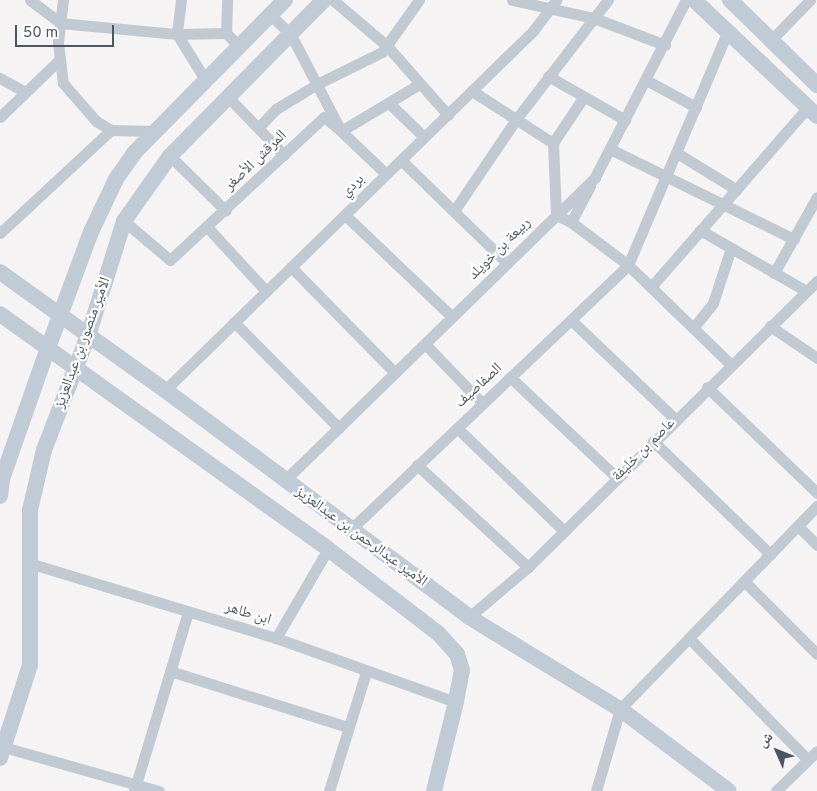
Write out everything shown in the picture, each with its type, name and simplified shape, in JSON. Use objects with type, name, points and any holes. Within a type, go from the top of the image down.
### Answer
[{"type":"street","points":[[30,0],[60,23],[177,34],[226,33],[240,47]]},
{"type":"street","points":[[63,0],[60,23],[60,59],[63,82],[96,121],[111,130],[155,131]]},
{"type":"street","points":[[181,0],[177,34],[206,82]]},
{"type":"street","points":[[226,33],[227,0]]},
{"type":"street","name":"الأمير منصور بن عبدالعزيز","points":[[0,496],[2,478],[48,348],[91,232],[116,179],[134,153],[285,0]]},
{"type":"street","name":"الأمير منصور بن عبدالعزيز","points":[[1,750],[30,665],[30,510],[44,450],[88,336],[124,221],[170,156],[324,0]]},
{"type":"street","points":[[334,0],[387,46],[418,85],[448,115]]},
{"type":"street","points":[[259,127],[276,109],[387,46],[419,0]]},
{"type":"street","points":[[512,0],[549,10],[594,18],[665,45]]},
{"type":"street","name":"بردي","points":[[165,390],[533,31],[556,0]]},
{"type":"street","points":[[454,211],[517,118],[608,0]]},
{"type":"street","name":"ربيعة بن خويلد","points":[[284,481],[595,177],[665,45],[686,0]]},
{"type":"street","points":[[650,287],[737,190],[813,112],[694,0]]},
{"type":"street","points":[[730,0],[817,85]]},
{"type":"street","points":[[771,40],[810,0]]},
{"type":"street","points":[[271,15],[291,35],[319,83],[342,131],[386,174]]},
{"type":"street","points":[[628,265],[728,31]]},
{"type":"street","points":[[0,117],[60,59]]},
{"type":"street","points":[[548,76],[582,98],[626,120]]},
{"type":"street","points":[[0,78],[26,92]]},
{"type":"street","points":[[646,80],[696,107]]},
{"type":"street","points":[[342,131],[390,104],[418,85]]},
{"type":"street","points":[[472,90],[553,143]]},
{"type":"street","points":[[229,98],[284,155]]},
{"type":"street","points":[[582,98],[553,143],[556,215],[571,222],[628,265],[730,364]]},
{"type":"street","points":[[390,104],[424,138]]},
{"type":"street","name":"المرقش الأصغر","points":[[124,221],[170,260],[208,228],[324,117],[342,131]]},
{"type":"street","points":[[0,233],[111,130]]},
{"type":"street","points":[[610,149],[794,239]]},
{"type":"street","points":[[677,152],[737,190]]},
{"type":"street","points":[[170,156],[226,211]]},
{"type":"street","points":[[401,160],[507,263]]},
{"type":"street","points":[[571,222],[595,177]]},
{"type":"street","points":[[774,273],[817,197]]},
{"type":"street","points":[[345,215],[452,317]]},
{"type":"street","points":[[208,228],[266,291]]},
{"type":"street","points":[[700,230],[806,292]]},
{"type":"street","points":[[693,328],[713,304],[731,248]]},
{"type":"street","name":"الصفاصيف","points":[[350,530],[628,265]]},
{"type":"street","points":[[291,267],[395,373]]},
{"type":"street","name":"الأمير عبدالرحمن بن عبدالعزيز","points":[[0,272],[165,390],[284,481],[469,617],[620,709],[729,791]]},
{"type":"street","name":"عاصم بن خليفة","points":[[469,617],[528,568],[730,364],[817,281]]},
{"type":"street","name":"الأمير عبدالرحمن بن عبدالعزيز","points":[[0,314],[328,549],[438,633],[457,654],[462,670],[456,702]]},
{"type":"street","points":[[571,320],[675,419]]},
{"type":"street","points":[[234,322],[339,428]]},
{"type":"street","points":[[770,326],[817,358]]},
{"type":"street","points":[[425,344],[482,403]]},
{"type":"street","points":[[510,377],[617,478]]},
{"type":"street","points":[[707,387],[817,493]]},
{"type":"street","points":[[457,428],[564,531]]},
{"type":"street","points":[[653,441],[770,554]]},
{"type":"street","points":[[417,465],[528,568]]},
{"type":"street","points":[[596,791],[620,709],[817,506]]},
{"type":"street","points":[[798,526],[817,544]]},
{"type":"street","points":[[276,638],[328,549]]},
{"type":"street","name":"ابن طاهر","points":[[29,563],[276,638],[366,672],[456,702]]},
{"type":"street","points":[[744,581],[817,654]]},
{"type":"street","points":[[135,788],[188,612]]},
{"type":"street","points":[[689,638],[808,760]]},
{"type":"street","points":[[170,671],[348,727]]},
{"type":"street","points":[[329,791],[366,672]]},
{"type":"street","points":[[434,791],[456,702]]},
{"type":"street","points":[[1,750],[135,788],[159,791]]},
{"type":"street","points":[[776,791],[817,751]]}]
